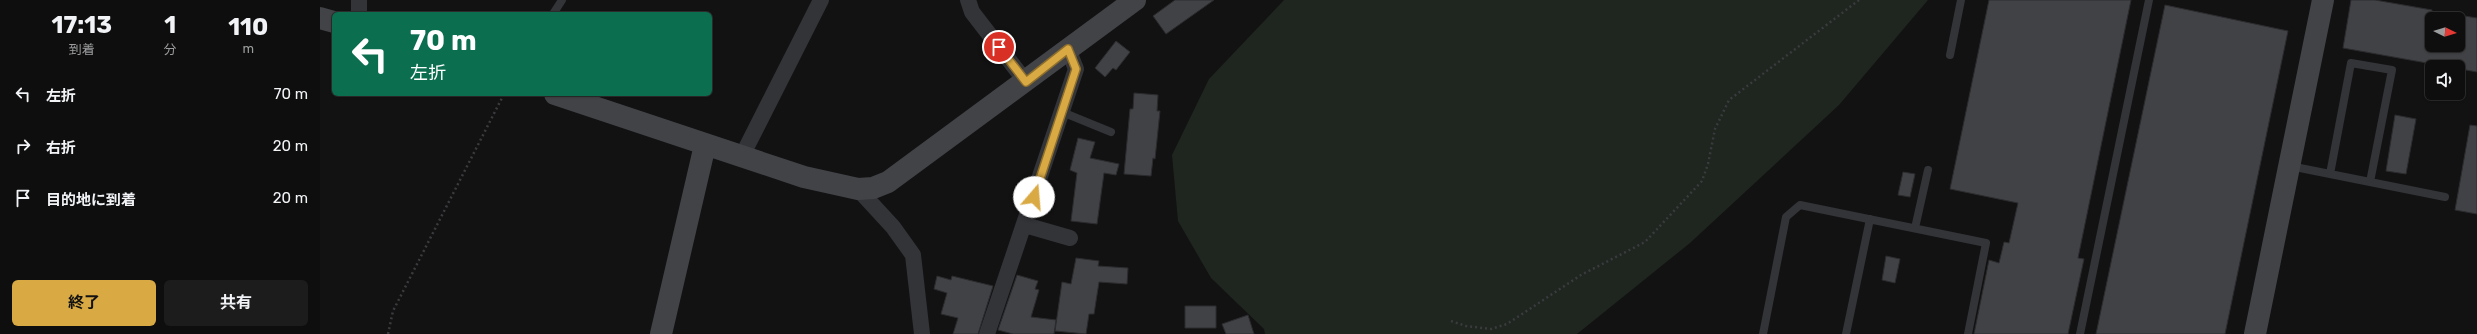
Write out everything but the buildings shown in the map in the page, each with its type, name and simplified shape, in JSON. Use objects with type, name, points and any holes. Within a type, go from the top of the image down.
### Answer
[{"type":"street","points":[[359,0],[359,12]]},
{"type":"street","points":[[742,156],[821,0]]},
{"type":"street","points":[[968,0],[972,12],[1026,82]]},
{"type":"street","points":[[561,96],[804,176],[858,189],[872,188],[888,182],[1026,82],[1135,0]]},
{"type":"street","points":[[2255,334],[2323,0]]},
{"type":"street","points":[[320,18],[332,21]]},
{"type":"street","points":[[987,334],[1025,225],[1076,69],[1068,49]]},
{"type":"street","points":[[661,334],[706,145]]},
{"type":"street","points":[[858,189],[893,226],[913,255],[922,334]]},
{"type":"street","points":[[1025,225],[1070,238]]},
{"type":"lane","points":[[555,12],[562,0]]},
{"type":"lane","points":[[1950,55],[1961,0]]},
{"type":"lane","points":[[2080,334],[2149,0]]},
{"type":"lane","points":[[2330,174],[2350,63],[2392,70],[2370,182]]},
{"type":"lane","points":[[1062,112],[1111,132]]},
{"type":"lane","points":[[2289,166],[2445,197]]},
{"type":"lane","points":[[1915,228],[1928,170]]},
{"type":"lane","points":[[1763,334],[1786,217],[1800,205],[1986,243],[1968,334]]},
{"type":"lane","points":[[1848,334],[1870,219]]},
{"type":"path","points":[[1451,321],[1466,326],[1491,329],[1507,324],[1581,275],[1645,242],[1665,223],[1702,181],[1708,164],[1715,129],[1729,100],[1859,0]]},
{"type":"path","points":[[388,334],[393,311],[503,96]]},
{"type":"shaded area","points":[[1284,0],[1928,0],[1839,105],[1690,243],[1577,334],[1265,334],[1264,329],[1211,278],[1178,221],[1172,155],[1209,79]]},
{"type":"route","points":[[999,47],[1026,82],[1068,49],[1076,69],[1034,197]]}]
